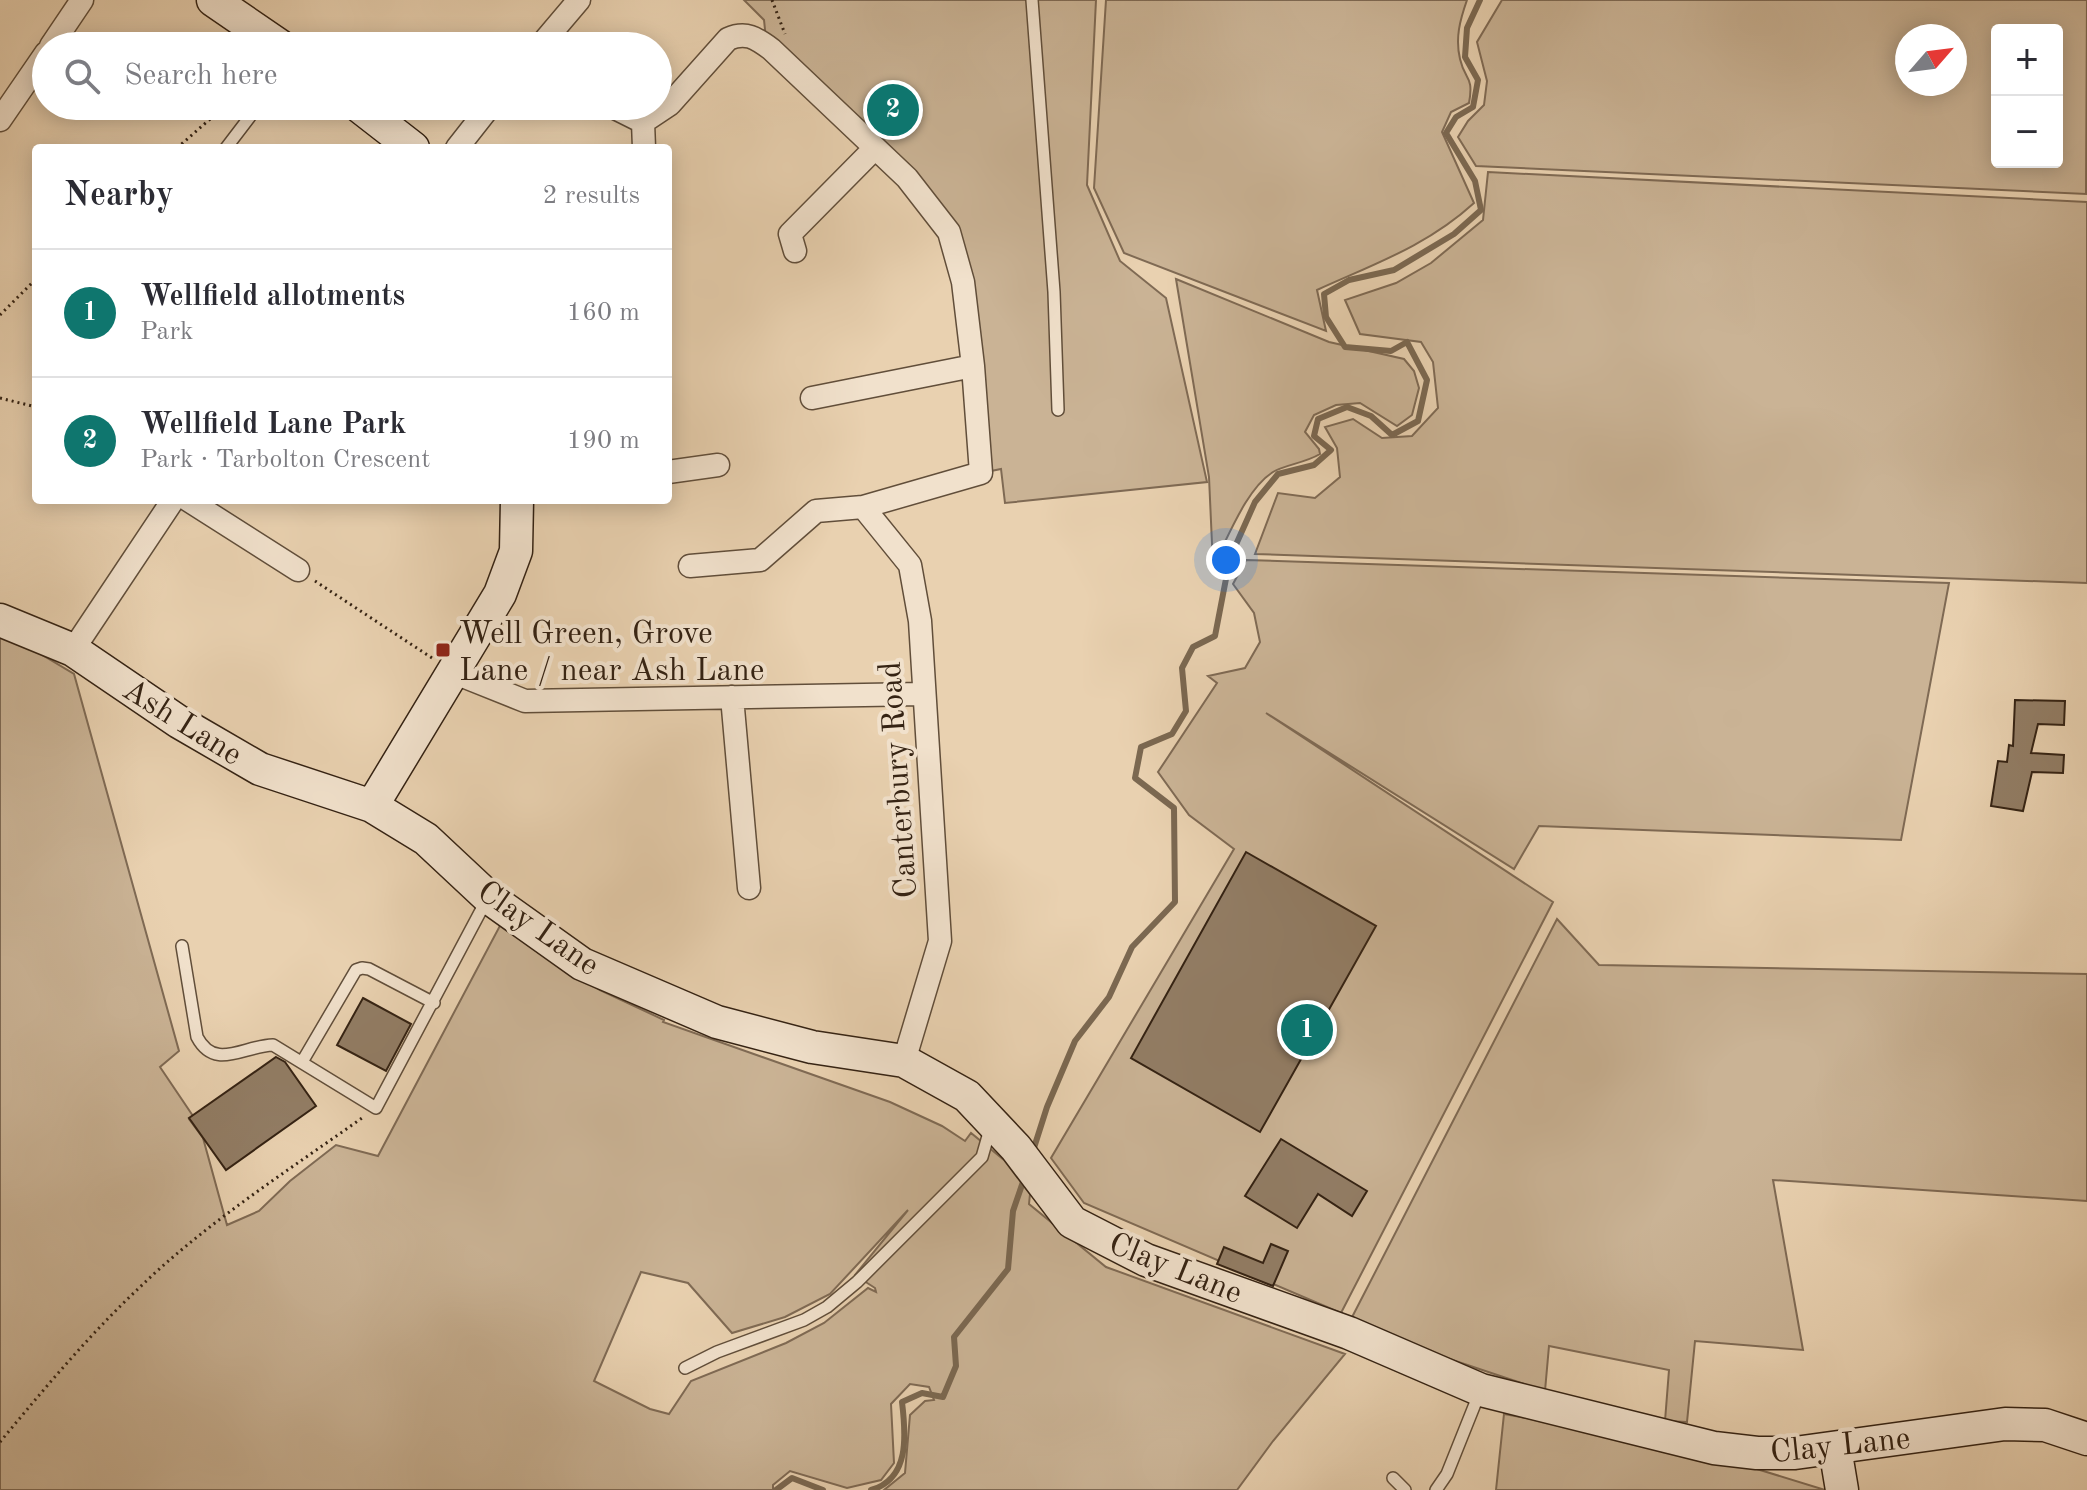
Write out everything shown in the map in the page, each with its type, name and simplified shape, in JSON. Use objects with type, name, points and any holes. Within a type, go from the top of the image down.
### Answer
[{"type":"street","points":[[60,32],[82,0]]},
{"type":"street","points":[[213,0],[260,32]]},
{"type":"street","points":[[552,32],[579,0]]},
{"type":"street","points":[[672,102],[728,39],[739,34],[755,37],[907,178],[949,232],[963,282],[981,473],[863,507],[816,511],[760,560],[690,566]]},
{"type":"street","points":[[0,120],[32,73]]},
{"type":"street","points":[[377,120],[408,144]]},
{"type":"street","points":[[460,144],[479,120]]},
{"type":"street","points":[[639,120],[643,122]]},
{"type":"street","points":[[643,122],[644,144]]},
{"type":"street","points":[[795,251],[790,234],[875,148]]},
{"type":"street","points":[[812,398],[973,366]]},
{"type":"street","points":[[672,471],[718,465]]},
{"type":"street","points":[[73,650],[170,504]]},
{"type":"street","points":[[194,504],[298,570]]},
{"type":"street","points":[[372,806],[500,594],[516,551],[517,504]]},
{"type":"street","name":"Canterbury Road","points":[[863,507],[910,565],[920,621],[922,694],[940,941],[904,1061]]},
{"type":"street","name":"Ash Lane","points":[[0,620],[73,650],[179,722],[260,769],[372,806]]},
{"type":"street","points":[[455,673],[525,701],[922,694]]},
{"type":"street","points":[[732,697],[749,888]]},
{"type":"street","name":"Clay Lane","points":[[372,806],[426,839],[488,897],[582,964],[717,1022],[812,1047],[904,1061],[967,1096],[1016,1148],[1072,1222],[1146,1260],[1349,1333],[1481,1390],[1714,1448],[1757,1453],[1795,1453],[2005,1424],[2045,1425],[2086,1437]]},
{"type":"street","points":[[1835,1448],[1842,1490]]},
{"type":"lane","points":[[1032,0],[1054,292],[1058,410]]},
{"type":"lane","points":[[229,144],[247,120]]},
{"type":"lane","points":[[182,946],[197,1037],[204,1050],[216,1056],[273,1045],[376,1108],[488,897]]},
{"type":"lane","points":[[302,1062],[356,970],[369,969],[434,1003]]},
{"type":"lane","points":[[685,1368],[717,1352],[804,1320],[827,1307],[867,1273],[982,1157],[992,1122]]},
{"type":"lane","points":[[1436,1490],[1447,1474],[1481,1390]]},
{"type":"lane","points":[[1393,1478],[1405,1490]]},
{"type":"path","points":[[771,49],[786,38],[772,0]]},
{"type":"path","points":[[182,144],[209,120]]},
{"type":"path","points":[[0,315],[32,283]]},
{"type":"path","points":[[0,398],[32,406]]},
{"type":"path","points":[[298,570],[455,673]]},
{"type":"path","points":[[0,1442],[49,1383],[139,1288],[217,1221],[376,1108]]},
{"type":"shaded area","points":[[744,0],[1096,0],[1087,185],[1120,261],[1166,298],[1207,482],[1005,503],[1001,469],[981,473],[949,232],[766,39],[764,20]]},
{"type":"shaded area","points":[[1106,0],[1467,0],[1460,22],[1458,44],[1462,66],[1470,83],[1469,103],[1451,112],[1442,132],[1474,203],[1419,243],[1317,290],[1326,331],[1124,253],[1094,188]]},
{"type":"shaded area","points":[[1502,0],[2087,0],[2086,194],[1476,166],[1458,137],[1484,105],[1487,81],[1477,42]]},
{"type":"shaded area","points":[[1488,172],[2087,202],[2087,583],[1255,554],[1278,493],[1315,498],[1340,477],[1337,448],[1325,427],[1353,419],[1382,438],[1412,436],[1438,408],[1433,362],[1421,342],[1360,334],[1345,300],[1396,283],[1431,263],[1483,220]]},
{"type":"shaded area","points":[[1176,279],[1329,342],[1404,359],[1414,371],[1419,388],[1412,415],[1397,426],[1360,403],[1336,405],[1314,415],[1305,432],[1320,454],[1273,472],[1263,480],[1246,502],[1213,566],[1209,477]]},
{"type":"shaded area","points":[[1246,560],[1949,583],[1901,840],[1539,826],[1514,869],[1266,713],[1553,902],[1341,1313],[1084,1203],[1051,1158],[1234,849],[1189,815],[1158,772],[1217,683],[1208,676],[1245,668],[1260,642],[1254,613],[1233,584]]},
{"type":"shaded area","points":[[0,635],[22,643],[74,674],[179,1051],[160,1067],[193,1116],[189,1119],[203,1138],[227,1225],[259,1211],[290,1181],[336,1145],[378,1156],[503,920],[540,952],[600,990],[663,1022],[890,1102],[942,1126],[965,1141],[971,1133],[1004,1160],[1030,1194],[1029,1204],[1106,1267],[1345,1354],[1237,1490],[884,1490],[905,1473],[910,1415],[925,1401],[934,1400],[929,1387],[910,1384],[891,1404],[894,1463],[881,1480],[847,1488],[790,1471],[773,1485],[773,1490],[0,1490]],"holes":[[[908,1210],[855,1275],[875,1288],[876,1292],[868,1288],[824,1323],[786,1343],[691,1381],[669,1414],[650,1409],[594,1381],[641,1272],[688,1283],[732,1333],[785,1317],[830,1294]]]},
{"type":"shaded area","points":[[1557,919],[1599,965],[2087,974],[2087,1201],[1773,1180],[1803,1350],[1695,1341],[1687,1422],[1665,1421],[1669,1370],[1549,1346],[1545,1391],[1348,1325]]},
{"type":"shaded area","points":[[1504,1414],[1682,1446],[1825,1490],[1496,1490]]},
{"type":"building","points":[[2015,700],[2065,701],[2064,725],[2038,724],[2031,753],[2064,755],[2063,773],[2032,772],[2023,811],[1991,806],[1998,761],[2007,762],[2009,745],[2013,746]]},
{"type":"building","points":[[1246,852],[1376,926],[1260,1132],[1131,1058]]},
{"type":"building","points":[[363,998],[411,1024],[386,1071],[337,1045]]},
{"type":"building","points":[[276,1057],[285,1062],[316,1106],[226,1170],[189,1118]]},
{"type":"building","points":[[1281,1139],[1367,1191],[1352,1216],[1318,1194],[1297,1228],[1245,1196]]},
{"type":"building","points":[[1271,1244],[1288,1251],[1273,1286],[1217,1264],[1224,1247],[1263,1263]]},
{"type":"waterway","points":[[1032,1154],[1047,1107],[1075,1041],[1109,997],[1132,947],[1175,902],[1174,808],[1135,778],[1141,747],[1172,734],[1186,711],[1182,668],[1193,647],[1215,636],[1230,558],[1255,502],[1278,474],[1314,465],[1331,450],[1314,436],[1318,419],[1347,407],[1371,416],[1392,435],[1418,421],[1427,380],[1407,342],[1391,351],[1345,347],[1326,317],[1324,294],[1349,280],[1394,270],[1454,234],[1481,210],[1475,181],[1446,133],[1456,117],[1473,107],[1478,80],[1465,57],[1467,28],[1480,0]]},
{"type":"waterway","points":[[871,1490],[884,1484],[899,1466],[904,1441],[902,1402],[922,1393],[943,1397],[956,1366],[954,1337],[1008,1269],[1013,1211],[1025,1176]]},
{"type":"waterway","points":[[776,1490],[792,1478],[823,1490]]},
{"type":"place","name":"Wellfield Lane Park","points":[[893,110]]},
{"type":"place","name":"Well Green, Grove Lane / near Ash Lane","points":[[443,650]]},
{"type":"place","name":"Wellfield allotments","points":[[1307,1030]]}]
